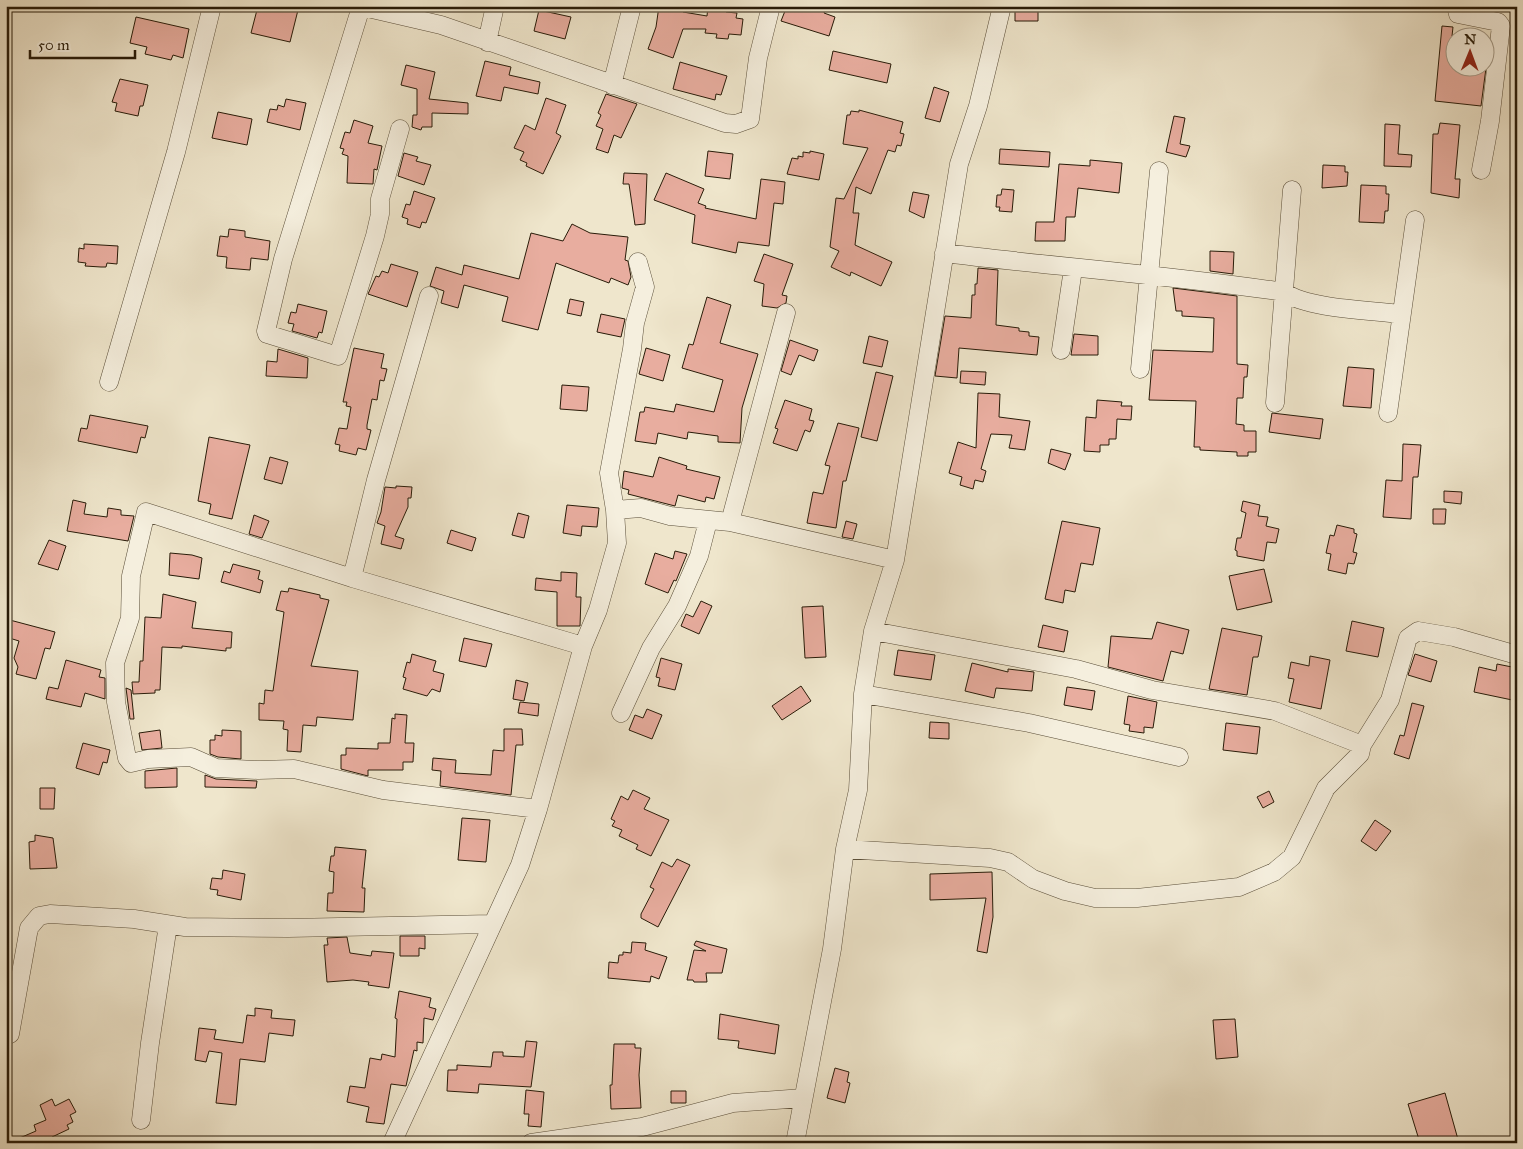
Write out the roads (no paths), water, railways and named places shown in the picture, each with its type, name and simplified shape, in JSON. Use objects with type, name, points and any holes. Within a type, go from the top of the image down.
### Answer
[{"type":"street","points":[[109,382],[176,152],[212,6]]},
{"type":"street","points":[[487,42],[495,6]]},
{"type":"street","points":[[612,85],[632,6]]},
{"type":"street","points":[[400,130],[380,199],[380,214],[375,236],[338,356],[267,334],[266,331],[283,259],[360,7],[440,25],[725,123],[745,123],[750,119],[758,58],[771,6]]},
{"type":"street","points":[[1456,6],[1458,14],[1498,22],[1501,26],[1490,121],[1481,170]]},
{"type":"street","points":[[795,1143],[832,949],[845,849],[858,790],[863,694],[873,631],[894,560],[959,164],[978,106],[999,8]]},
{"type":"street","points":[[1140,369],[1159,171]]},
{"type":"street","points":[[1275,403],[1292,190]]},
{"type":"street","points":[[1388,413],[1400,314],[1415,220]]},
{"type":"street","points":[[944,253],[1073,269],[1204,280],[1284,292],[1294,299],[1304,301],[1400,314]]},
{"type":"street","points":[[392,1143],[520,865],[538,808],[582,646],[598,610],[617,543],[609,473],[635,323],[646,287],[638,262]]},
{"type":"street","points":[[1062,350],[1073,269]]},
{"type":"street","points":[[352,578],[376,480],[429,296]]},
{"type":"street","points":[[730,522],[786,313]]},
{"type":"street","points":[[614,510],[641,508],[670,516],[730,522],[894,560]]},
{"type":"street","points":[[538,808],[383,790],[294,769],[216,768],[192,757],[148,759],[131,763],[127,758],[116,702],[115,663],[130,618],[131,576],[146,512],[352,578],[582,646]]},
{"type":"street","points":[[621,713],[651,648],[677,606],[699,556],[708,521]]},
{"type":"street","points":[[873,631],[1076,669],[1152,690],[1275,711],[1362,745]]},
{"type":"street","points":[[845,849],[990,858],[1008,862],[1033,879],[1057,888],[1095,898],[1137,898],[1239,887],[1274,872],[1292,857],[1326,788],[1360,754],[1362,745],[1390,700],[1408,638],[1418,631],[1454,638],[1517,655]]},
{"type":"street","points":[[863,694],[1029,723],[1179,757]]},
{"type":"street","points":[[6,1036],[10,1034],[29,928],[39,916],[50,914],[134,919],[168,925],[288,928],[492,924]]},
{"type":"street","points":[[142,1120],[151,1033],[168,925]]},
{"type":"street","points":[[531,1143],[642,1127],[733,1103],[803,1098]]}]
